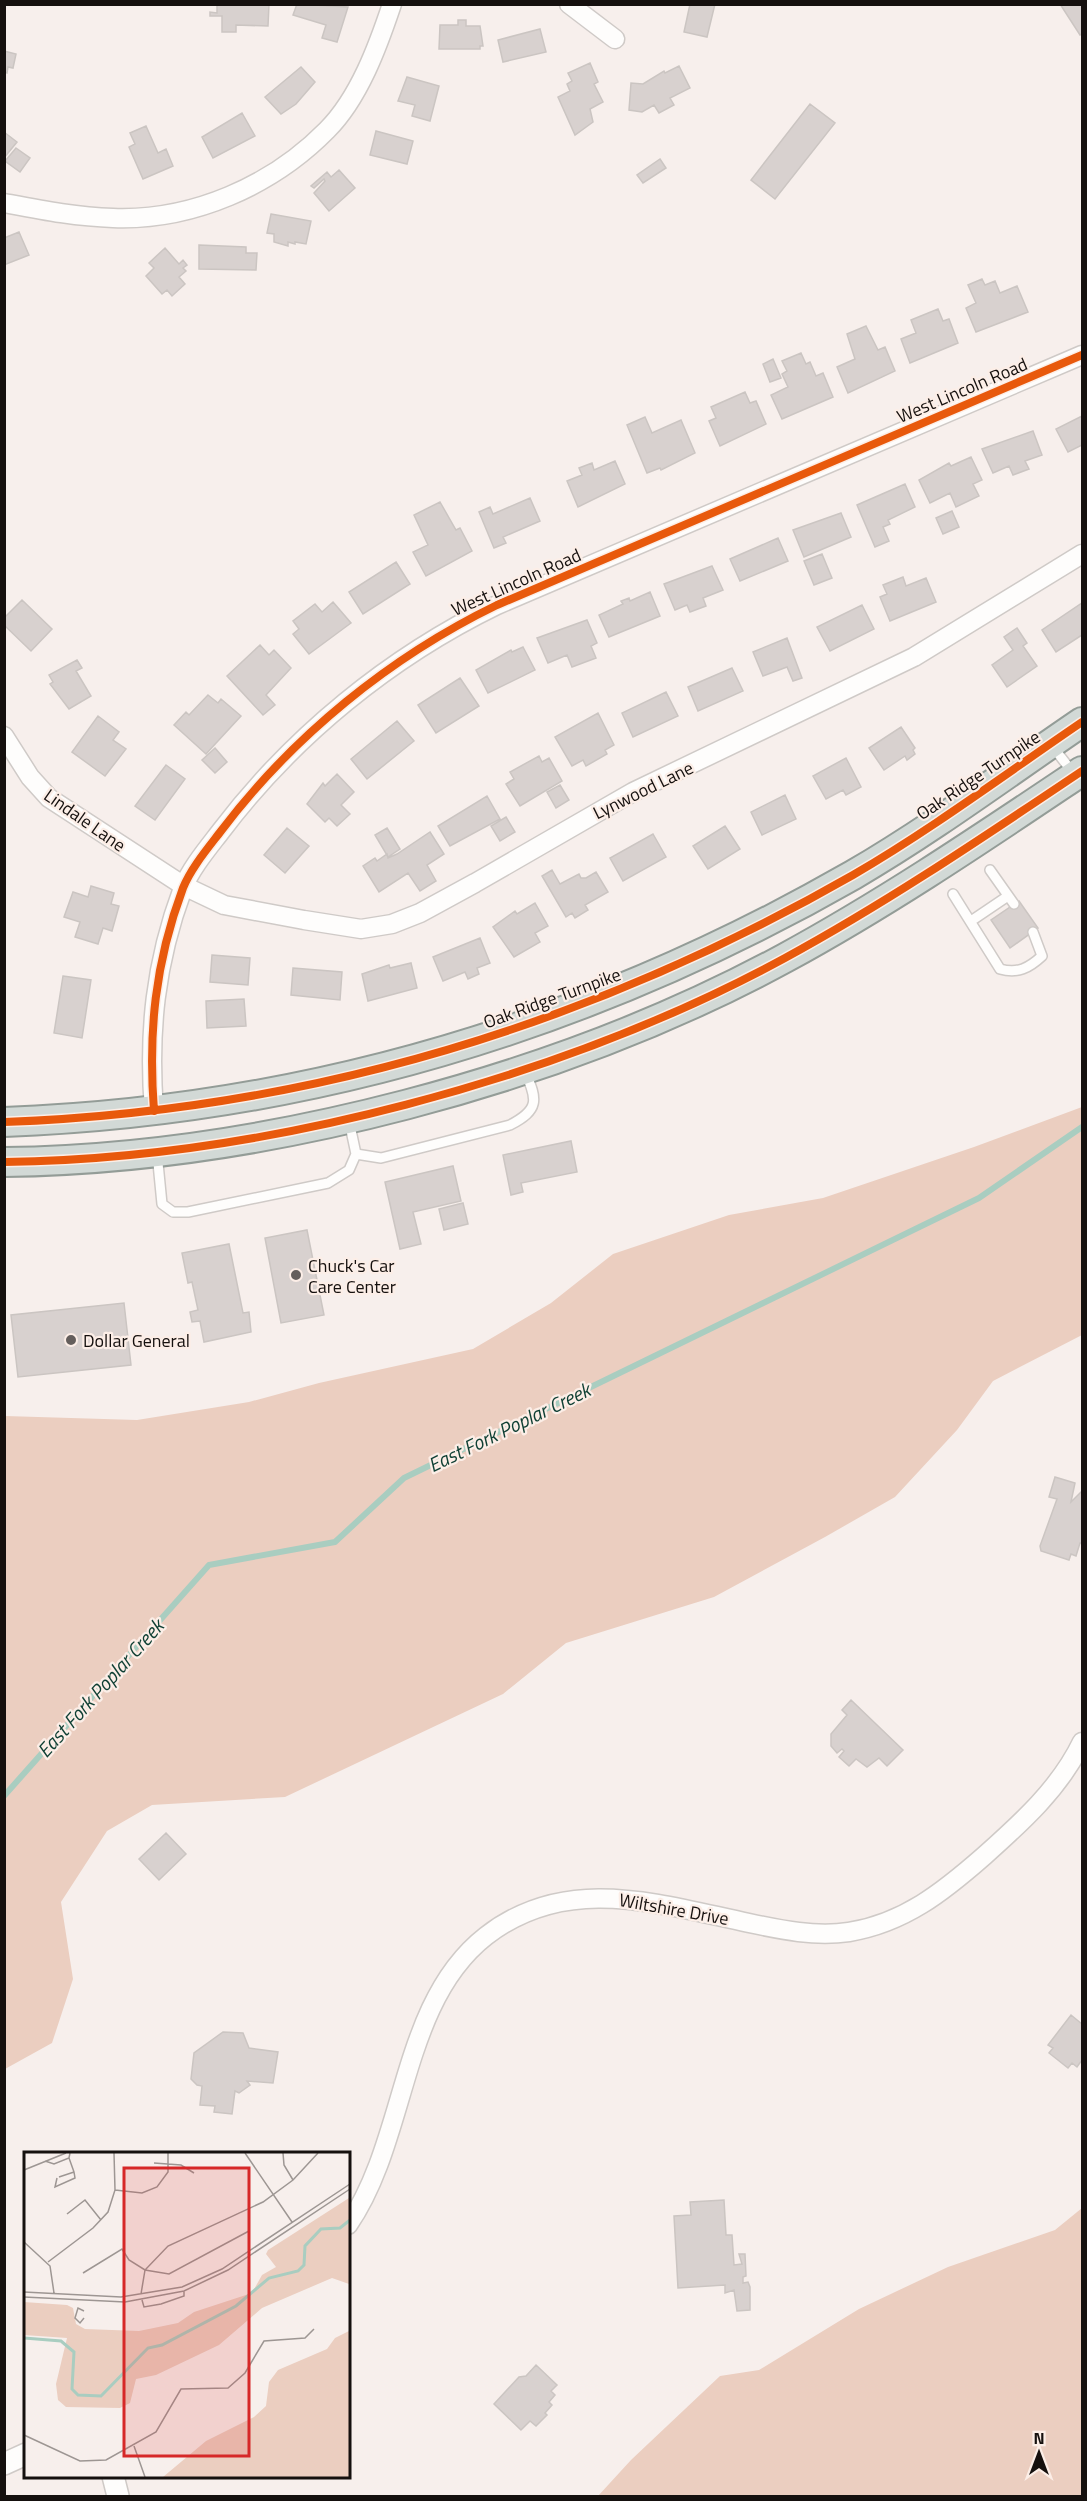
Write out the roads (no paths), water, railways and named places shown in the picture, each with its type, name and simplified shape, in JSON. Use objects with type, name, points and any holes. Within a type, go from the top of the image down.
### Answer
[{"type":"highway","name":"Oak Ridge Turnpike","points":[[4,1122],[154,1111],[249,1097],[364,1073],[504,1034],[558,1015],[694,959],[793,908],[909,840],[1083,722]]},
{"type":"highway","points":[[4,1162],[157,1151],[261,1136],[349,1118],[431,1098],[523,1069],[626,1032],[784,959],[905,888],[1079,773]]},
{"type":"highway","points":[[154,1111],[157,1151]]},
{"type":"street","points":[[4,203],[69,215],[114,219],[156,216],[204,206],[248,188],[285,166],[328,129],[352,95],[382,36],[392,4]]},
{"type":"street","points":[[569,4],[615,39]]},
{"type":"street","name":"West Lincoln Road","points":[[154,1111],[151,1055],[154,997],[161,956],[184,886],[235,813],[329,716],[401,660],[456,625],[526,592],[1083,355]]},
{"type":"street","name":"Lynwood Lane","points":[[184,886],[224,905],[304,921],[361,929],[392,924],[420,913],[475,883],[633,792],[914,657],[1083,554]]},
{"type":"street","name":"Lindale Lane","points":[[4,736],[30,777],[49,798],[184,886]]},
{"type":"street","name":"Wiltshire Drive","points":[[350,2222],[358,2210],[389,2140],[409,2069],[433,2004],[449,1976],[466,1955],[502,1925],[524,1912],[590,1897],[638,1900],[788,1932],[822,1934],[877,1925],[910,1913],[943,1893],[1022,1822],[1056,1784],[1083,1742]]},
{"type":"street","points":[[4,2464],[24,2455]]},
{"type":"street","points":[[113,2477],[118,2496]]},
{"type":"lane","points":[[1050,744],[1079,773]]},
{"type":"lane","points":[[970,921],[1011,900],[990,870]]},
{"type":"lane","points":[[953,894],[1000,969],[1013,973],[1031,966],[1042,956],[1033,932]]},
{"type":"lane","points":[[356,1154],[381,1158],[510,1125],[527,1116],[534,1107],[533,1090],[523,1069]]},
{"type":"lane","points":[[157,1151],[162,1204],[173,1212],[188,1212],[328,1183],[349,1170],[356,1154],[349,1118]]},
{"type":"waterway","name":"East Fork Poplar Creek","points":[[4,1796],[209,1565],[335,1542],[404,1478],[979,1198],[1082,1127]]},
{"type":"place","name":"Chuck's Car Care Center","points":[[296,1275]]},
{"type":"place","name":"Dollar General","points":[[71,1340]]}]
